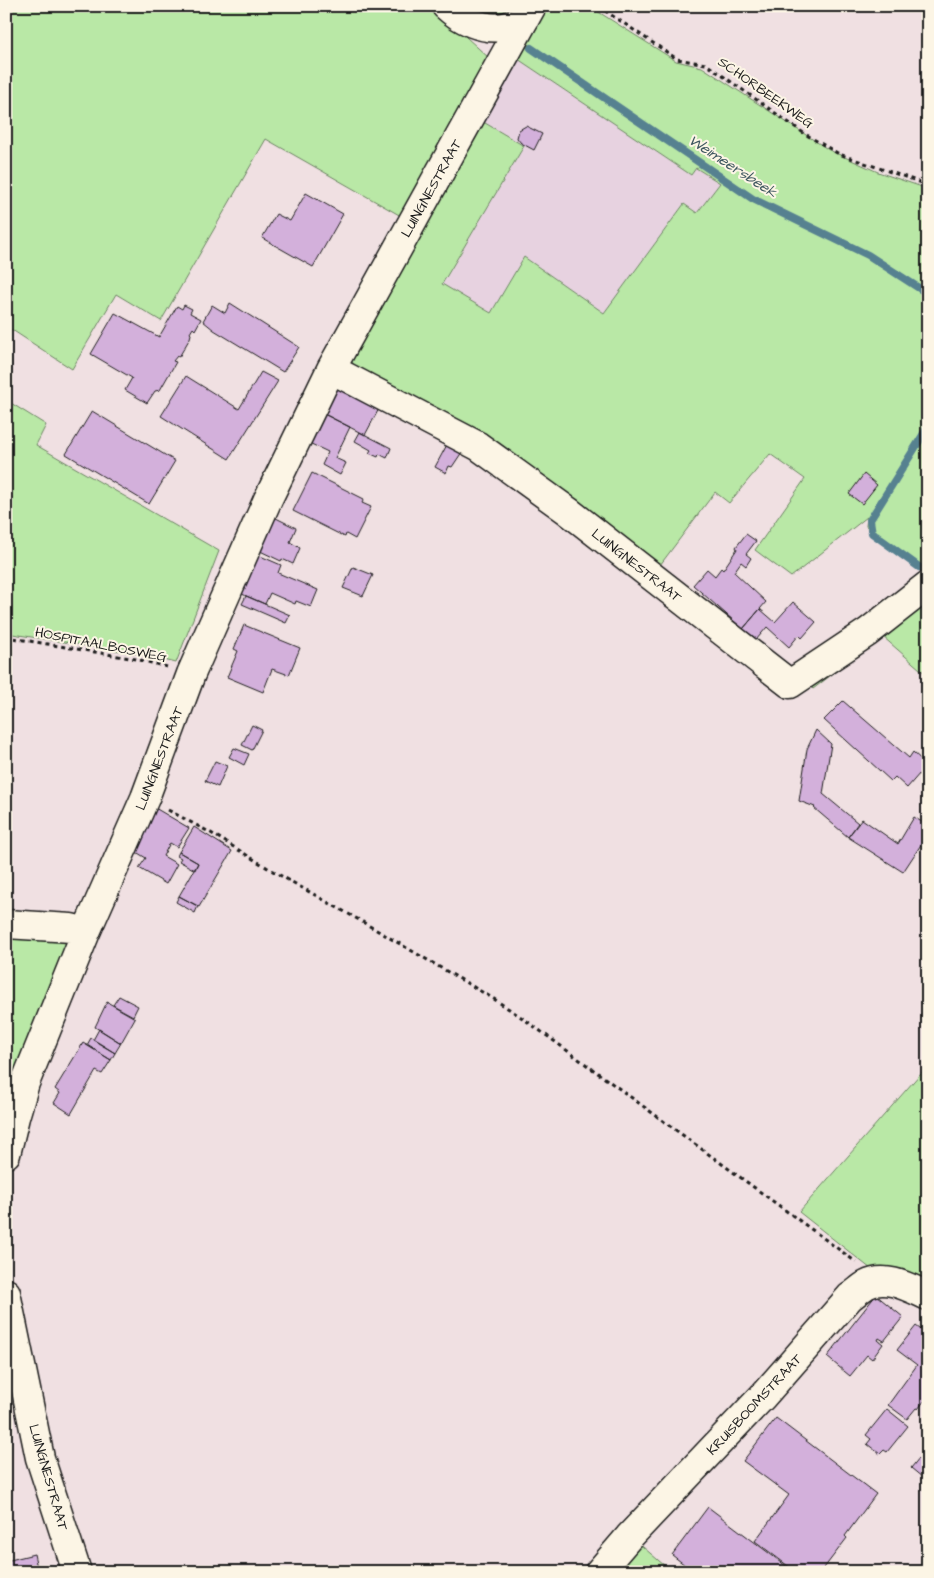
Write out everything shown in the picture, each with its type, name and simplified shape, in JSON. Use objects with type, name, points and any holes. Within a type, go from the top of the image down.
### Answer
[{"type":"street","points":[[446,6],[471,24],[489,27],[504,27],[528,12]]},
{"type":"street","name":"LUINGNESTRAAT","points":[[6,1154],[25,1084],[86,932],[145,798],[191,674],[268,499],[331,369],[528,12]]},
{"type":"street","name":"LUINGNESTRAAT","points":[[331,369],[478,446],[590,528],[790,684],[868,632],[928,585]]},
{"type":"street","points":[[6,924],[71,928],[86,932]]},
{"type":"street","name":"KRUISBOOMSTRAAT","points":[[599,1572],[630,1536],[763,1396],[850,1297],[868,1284],[882,1282],[902,1284],[928,1296]]},
{"type":"street","name":"LUINGNESTRAAT","points":[[6,1293],[40,1458],[77,1572]]},
{"type":"path","name":"SCHORBEEKWEG","points":[[598,6],[677,58],[706,64],[805,134],[839,154],[928,185]]},
{"type":"path","name":"HOSPITAALBOSWEG","points":[[6,638],[136,660],[191,674]]},
{"type":"path","points":[[145,798],[211,833],[276,873],[494,999],[524,1019],[882,1282]]},
{"type":"shaded area","points":[[515,57],[691,175],[696,167],[720,183],[697,213],[684,204],[604,313],[524,257],[491,313],[442,285],[524,146],[480,120]]},
{"type":"green space","points":[[6,6],[432,6],[489,58],[401,216],[266,139],[161,321],[116,294],[72,369],[6,326]]},
{"type":"green space","points":[[460,6],[511,6],[496,15]]},
{"type":"green space","points":[[542,6],[589,6],[676,61],[702,67],[829,150],[878,172],[928,189],[928,676],[882,636],[813,689],[796,673],[922,571],[870,533],[866,526],[867,517],[791,577],[755,550],[805,479],[770,454],[729,503],[715,492],[654,573],[360,372],[350,360],[480,120],[524,146],[442,284],[491,313],[524,257],[604,313],[684,204],[697,213],[720,183],[696,168],[691,175],[515,57]]},
{"type":"green space","points":[[6,400],[46,425],[36,445],[219,551],[176,663],[140,654],[6,633]]},
{"type":"green space","points":[[6,928],[54,930],[69,942],[6,1118]]},
{"type":"green space","points":[[928,1065],[928,1289],[871,1269],[799,1212]]},
{"type":"green space","points":[[636,1541],[672,1572],[606,1572]]},
{"type":"building","points":[[526,126],[542,134],[534,150],[521,143],[517,138],[519,130]]},
{"type":"building","points":[[306,193],[343,214],[313,267],[262,238],[276,214],[290,221]]},
{"type":"building","points":[[230,303],[299,347],[283,372],[214,330],[203,321],[212,305],[225,313]]},
{"type":"building","points":[[184,305],[192,309],[190,313],[201,319],[195,330],[193,328],[190,333],[190,338],[179,357],[177,356],[173,361],[176,362],[160,390],[155,391],[147,403],[125,390],[132,378],[91,354],[115,313],[159,337],[177,306],[182,309]]},
{"type":"building","points":[[261,372],[278,381],[229,459],[161,416],[186,376],[239,409]]},
{"type":"building","points":[[337,386],[381,405],[365,435],[322,413]]},
{"type":"building","points":[[92,411],[175,461],[149,504],[66,454]]},
{"type":"building","points":[[322,413],[350,427],[335,458],[346,463],[340,475],[322,465],[328,452],[307,442]]},
{"type":"building","points":[[360,432],[391,448],[387,458],[379,454],[378,457],[369,453],[371,450],[355,441]]},
{"type":"building","points":[[449,441],[464,449],[452,467],[449,466],[446,473],[435,467]]},
{"type":"building","points":[[312,473],[364,499],[362,503],[371,507],[355,539],[346,534],[345,537],[293,511]]},
{"type":"building","points":[[864,474],[877,485],[862,504],[849,494]]},
{"type":"building","points":[[270,515],[296,528],[290,542],[300,548],[293,564],[282,559],[281,561],[254,548]]},
{"type":"building","points":[[746,534],[756,541],[746,554],[751,558],[746,566],[741,562],[734,572],[766,602],[743,629],[693,585],[707,569],[715,576],[721,568],[723,570]]},
{"type":"building","points":[[251,552],[281,565],[278,573],[318,590],[311,607],[296,601],[295,604],[270,593],[265,604],[235,591]]},
{"type":"building","points":[[353,567],[373,575],[363,596],[343,588]]},
{"type":"building","points":[[246,596],[290,615],[286,623],[242,604]]},
{"type":"building","points":[[793,602],[816,622],[802,638],[799,635],[789,647],[767,627],[756,640],[743,629],[760,609],[775,622]]},
{"type":"building","points":[[244,625],[300,648],[289,675],[272,669],[263,692],[227,677],[238,651],[234,649]]},
{"type":"building","points":[[843,701],[909,758],[913,752],[927,765],[907,788],[895,777],[891,781],[824,720]]},
{"type":"building","points":[[252,725],[262,730],[252,750],[242,745]]},
{"type":"building","points":[[816,730],[831,744],[823,794],[858,823],[848,837],[815,807],[799,801],[807,749]]},
{"type":"building","points":[[234,748],[249,754],[244,765],[229,757]]},
{"type":"building","points":[[215,761],[227,766],[218,787],[205,781]]},
{"type":"building","points":[[155,808],[189,828],[177,847],[170,843],[163,856],[177,864],[166,884],[139,868],[146,858],[133,850]]},
{"type":"building","points":[[914,817],[928,826],[928,834],[903,872],[848,837],[862,819],[898,844]]},
{"type":"building","points":[[194,827],[232,851],[199,907],[179,896],[198,863],[179,852]]},
{"type":"building","points":[[179,852],[198,863],[195,870],[179,861],[181,858],[177,856]]},
{"type":"building","points":[[179,896],[198,906],[195,913],[176,902]]},
{"type":"building","points":[[119,996],[138,1006],[133,1016],[113,1005]]},
{"type":"building","points":[[107,1002],[135,1018],[121,1043],[95,1027]]},
{"type":"building","points":[[99,1029],[121,1043],[115,1053],[93,1040]]},
{"type":"building","points":[[91,1038],[115,1053],[111,1060],[87,1045]]},
{"type":"building","points":[[83,1043],[111,1060],[102,1074],[96,1071],[71,1114],[54,1103],[60,1093],[55,1089]]},
{"type":"building","points":[[876,1295],[903,1317],[884,1341],[879,1338],[878,1340],[883,1344],[872,1359],[867,1355],[850,1376],[827,1357]]},
{"type":"building","points":[[916,1326],[928,1335],[928,1396],[907,1419],[888,1405],[917,1365],[897,1350]]},
{"type":"building","points":[[887,1409],[908,1426],[887,1452],[884,1450],[880,1454],[867,1444],[871,1439],[866,1435]]},
{"type":"building","points":[[776,1418],[876,1494],[845,1536],[847,1538],[821,1572],[796,1572],[755,1541],[789,1495],[743,1461]]},
{"type":"building","points":[[928,1447],[928,1482],[911,1468]]},
{"type":"building","points":[[708,1507],[794,1572],[694,1572],[672,1555]]},
{"type":"building","points":[[34,1554],[38,1572],[6,1572],[6,1561]]},
{"type":"waterway","name":"Weimeersbeek","points":[[531,48],[753,199],[868,255],[928,294]]},
{"type":"waterway","name":"Weimeersbeek","points":[[919,567],[872,533],[870,520],[928,427]]}]
